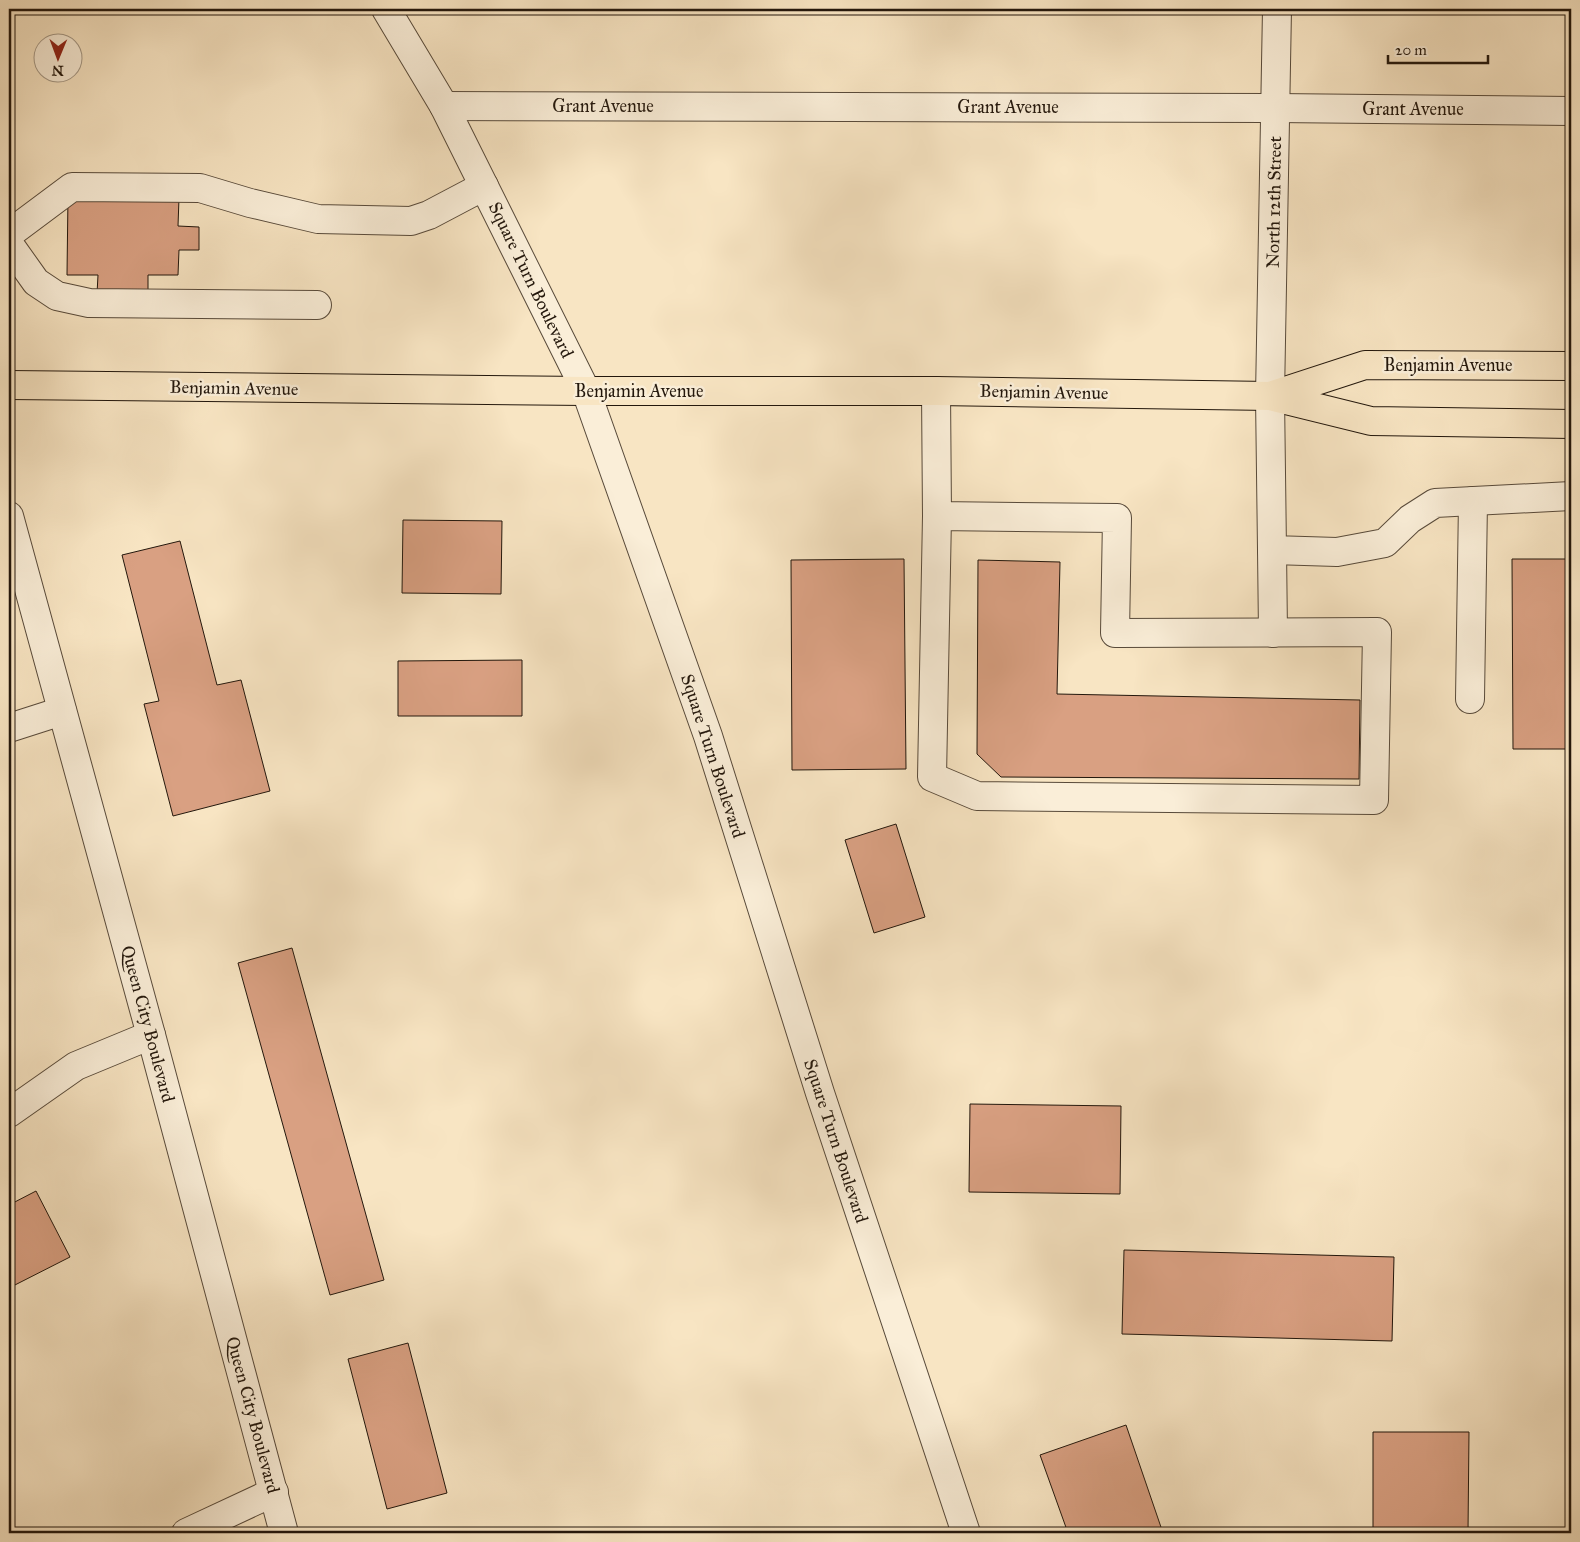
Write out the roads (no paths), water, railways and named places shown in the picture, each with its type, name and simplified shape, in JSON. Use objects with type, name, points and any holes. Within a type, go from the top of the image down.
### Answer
[{"type":"main road","name":"Benjamin Avenue","points":[[1270,396],[1365,365],[1571,366]]},
{"type":"main road","name":"Benjamin Avenue","points":[[9,384],[586,391],[936,391],[1270,396],[1371,421],[1571,424]]},
{"type":"street","name":"Square Turn Boulevard","points":[[386,9],[444,106],[586,391],[708,736],[823,1102],[966,1533]]},
{"type":"street","name":"North 12th Street","points":[[1272,633],[1270,396],[1277,9]]},
{"type":"street","name":"Grant Avenue","points":[[444,106],[1276,108],[1571,111]]},
{"type":"street","points":[[9,234],[72,187],[200,188],[250,203],[318,219],[411,221],[429,215],[484,186]]},
{"type":"street","points":[[9,244],[36,282],[57,296],[89,304],[317,305]]},
{"type":"street","points":[[936,391],[937,516],[932,776],[977,796],[1374,800],[1377,632],[1115,633],[1117,518],[937,516]]},
{"type":"street","points":[[1272,550],[1337,552],[1385,543],[1410,518],[1435,503],[1571,496]]},
{"type":"street","points":[[1470,699],[1473,501]]},
{"type":"street","name":"Queen City Boulevard","points":[[9,516],[151,1035],[284,1533]]},
{"type":"street","points":[[9,728],[62,711]]},
{"type":"street","points":[[9,1112],[76,1066],[151,1035]]},
{"type":"street","points":[[186,1533],[274,1492]]}]
